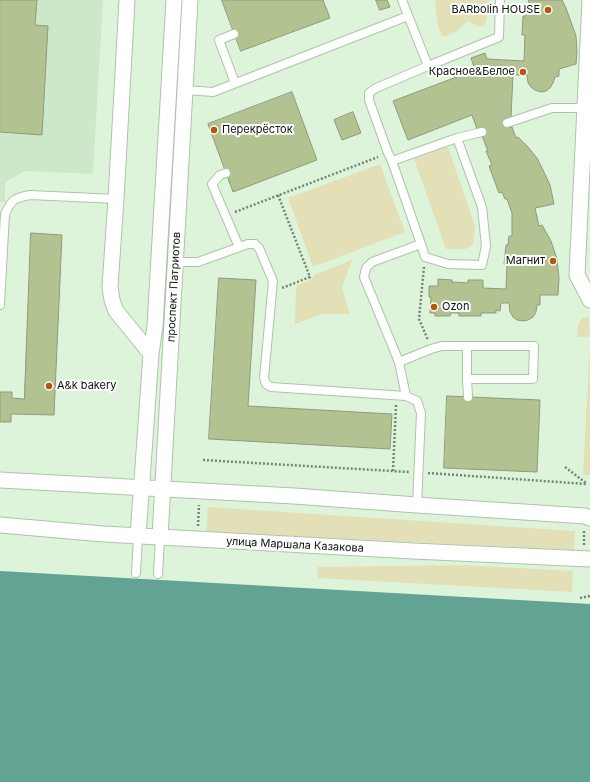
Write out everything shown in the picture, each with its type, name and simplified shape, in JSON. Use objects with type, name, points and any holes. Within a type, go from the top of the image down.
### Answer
[{"type":"street","points":[[127,0],[110,287],[112,300],[116,311],[151,354]]},
{"type":"street","name":"проспект Патриотов","points":[[138,536],[151,354],[155,326],[174,0]]},
{"type":"street","name":"проспект Патриотов","points":[[160,537],[190,0]]},
{"type":"street","points":[[590,0],[577,275],[590,300]]},
{"type":"street","points":[[0,480],[286,496],[587,519]]},
{"type":"street","name":"улица Маршала Казакова","points":[[0,525],[103,534],[413,551],[587,554]]},
{"type":"lane","points":[[402,0],[428,66]]},
{"type":"lane","points":[[457,138],[482,207],[486,246],[482,265],[448,264],[425,257],[369,100],[369,93],[376,88],[499,37],[500,0]]},
{"type":"lane","points":[[185,90],[213,92],[408,16]]},
{"type":"lane","points":[[234,34],[219,40],[235,83]]},
{"type":"lane","points":[[507,122],[552,108],[585,108]]},
{"type":"lane","points":[[392,161],[457,138],[482,132]]},
{"type":"lane","points":[[226,173],[220,175],[212,184],[238,247]]},
{"type":"lane","points":[[0,305],[5,214],[10,203],[18,197],[30,195],[116,199]]},
{"type":"lane","points":[[175,262],[198,262],[248,244],[255,244],[259,248],[273,281],[264,378],[266,384],[271,387],[397,395],[406,396],[416,401],[421,413],[417,505]]},
{"type":"lane","points":[[406,396],[399,362],[364,277],[366,268],[372,262],[421,244]]},
{"type":"lane","points":[[399,362],[442,346],[534,346],[533,379],[467,379]]},
{"type":"lane","points":[[467,346],[468,397]]},
{"type":"lane","name":"проспект Патриотов","points":[[136,573],[138,536]]},
{"type":"lane","name":"проспект Патриотов","points":[[158,574],[160,537]]},
{"type":"path","points":[[226,216],[388,153]]},
{"type":"path","points":[[272,292],[310,277],[278,196]]},
{"type":"path","points":[[425,257],[419,319],[431,349]]},
{"type":"path","points":[[393,471],[397,395]]},
{"type":"path","points":[[203,460],[419,472],[587,484],[565,467]]},
{"type":"path","points":[[197,531],[200,500]]},
{"type":"path","points":[[587,519],[587,554]]},
{"type":"path","points":[[580,598],[590,596]]},
{"type":"shaded area","points":[[0,0],[103,0],[93,174],[25,171],[5,182],[5,202],[0,202]]},
{"type":"shaded area","points":[[435,0],[489,0],[490,3],[485,25],[478,27],[468,21],[454,33],[443,36],[437,24]]},
{"type":"shaded area","points":[[448,147],[475,226],[473,245],[466,249],[446,249],[414,159]]},
{"type":"shaded area","points":[[380,164],[405,232],[313,267],[288,198]]},
{"type":"shaded area","points":[[352,260],[342,288],[350,314],[322,314],[295,324],[296,286],[311,280],[314,275]]},
{"type":"shaded area","points":[[589,316],[590,337],[577,337],[578,325],[582,318]]},
{"type":"shaded area","points":[[590,343],[590,475],[583,475]]},
{"type":"shaded area","points":[[208,507],[575,531],[574,550],[206,532]]},
{"type":"shaded area","points":[[464,565],[573,571],[572,592],[318,578],[317,567]]},
{"type":"water","points":[[0,571],[590,604],[590,782],[0,782]]},
{"type":"building","points":[[0,0],[37,0],[35,25],[48,26],[42,135],[0,132]]},
{"type":"building","points":[[222,0],[323,0],[330,18],[241,51]]},
{"type":"building","points":[[376,0],[387,0],[390,7],[380,10]]},
{"type":"building","points":[[529,0],[562,0],[576,36],[576,64],[559,69],[559,76],[555,77],[550,88],[546,91],[541,92],[531,87],[528,83],[527,75],[513,75],[511,117],[505,119],[509,128],[512,127],[516,138],[518,137],[537,158],[550,185],[554,204],[535,208],[539,226],[542,225],[551,241],[557,259],[559,278],[558,295],[540,295],[540,305],[537,305],[536,312],[533,317],[523,321],[517,320],[513,317],[510,312],[509,303],[501,303],[500,311],[496,310],[496,313],[481,313],[481,316],[459,316],[459,313],[451,313],[450,316],[435,316],[435,313],[430,313],[431,297],[429,297],[429,286],[438,286],[438,279],[468,283],[468,280],[483,280],[483,288],[506,289],[507,264],[504,264],[506,245],[508,245],[509,236],[512,236],[512,213],[507,199],[505,199],[502,192],[499,193],[489,166],[492,165],[482,136],[484,135],[481,128],[477,129],[472,115],[408,140],[393,101],[475,70],[471,58],[485,53],[487,59],[524,61],[525,35],[522,35],[523,16],[526,16],[526,7],[529,7]]},
{"type":"building","points":[[292,92],[317,160],[233,192],[208,124]]},
{"type":"building","points":[[353,112],[361,133],[342,140],[334,120]]},
{"type":"building","points":[[31,233],[62,235],[54,415],[11,414],[11,422],[0,422],[0,392],[12,392],[12,398],[24,399]]},
{"type":"building","points":[[219,278],[256,280],[248,406],[392,414],[390,449],[209,439]]},
{"type":"building","points":[[447,396],[540,400],[537,472],[444,468]]},
{"type":"place","name":"BARbolin HOUSE","points":[[548,10]]},
{"type":"place","name":"Красное&Белое","points":[[523,72]]},
{"type":"place","name":"Перекрёсток","points":[[214,130]]},
{"type":"place","name":"Магнит","points":[[553,261]]},
{"type":"place","name":"Ozon","points":[[434,307]]},
{"type":"place","name":"A&k bakery","points":[[49,386]]}]
